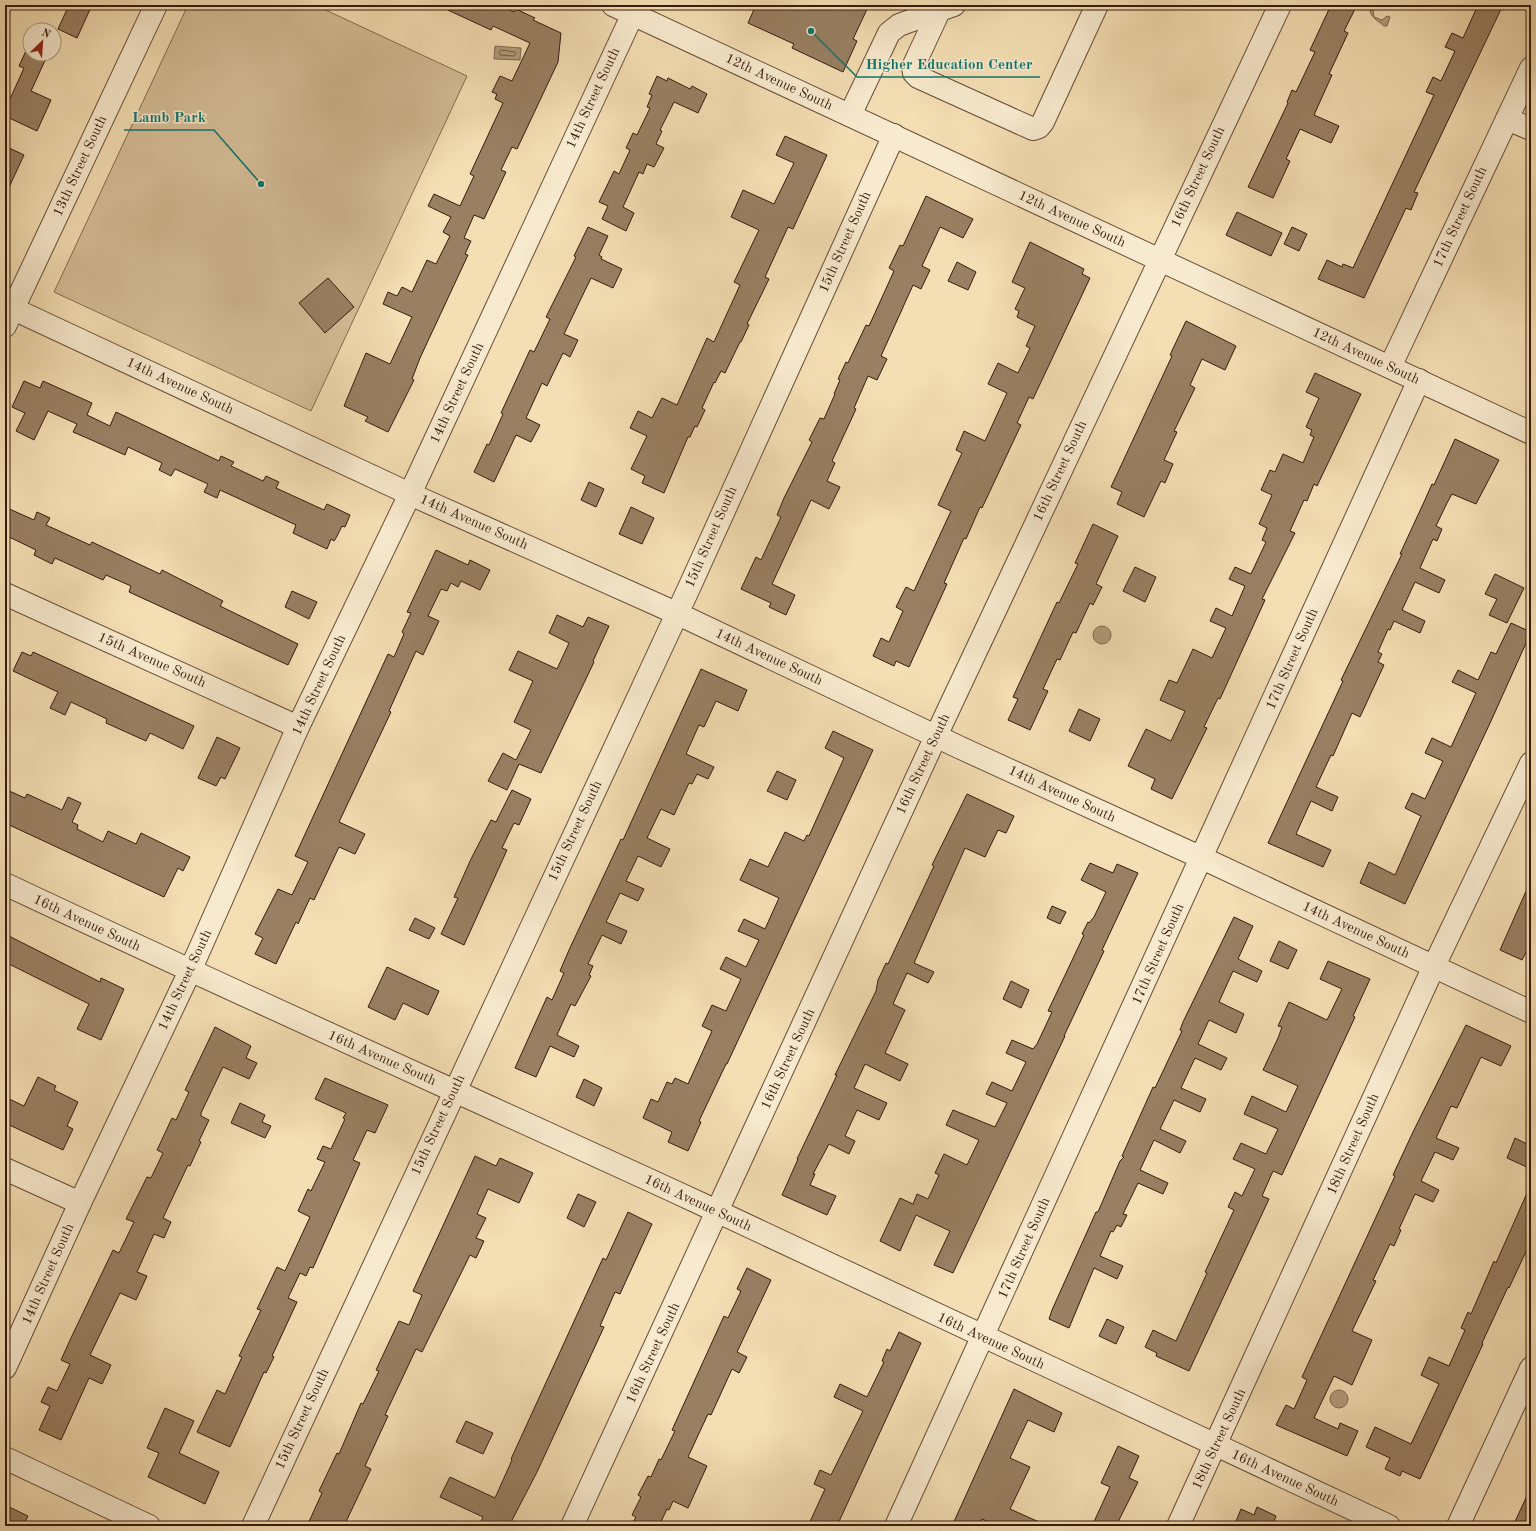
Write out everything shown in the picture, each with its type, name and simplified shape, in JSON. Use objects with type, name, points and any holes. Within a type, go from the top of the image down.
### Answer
[{"type":"street","name":"13th Street South","points":[[8,313],[156,5]]},
{"type":"street","points":[[946,8],[913,67],[914,73],[918,77],[1033,129],[1039,127],[1043,122],[1097,5]]},
{"type":"street","name":"16th Street South","points":[[572,1526],[718,1212],[936,736],[1280,5]]},
{"type":"street","name":"12th Avenue South","points":[[627,8],[850,116],[894,135],[1159,261],[1531,433]]},
{"type":"street","name":"14th Street South","points":[[5,1368],[80,1204],[190,971],[298,727],[410,494],[627,8]]},
{"type":"street","points":[[850,116],[889,33],[899,25],[946,8]]},
{"type":"street","name":"17th Street South","points":[[1390,367],[1531,68]]},
{"type":"street","points":[[1507,118],[1531,130]]},
{"type":"street","name":"15th Street South","points":[[253,1526],[676,614],[894,135]]},
{"type":"street","name":"14th Avenue South","points":[[8,313],[676,614],[1531,1012]]},
{"type":"street","name":"17th Street South","points":[[896,1526],[1419,380]]},
{"type":"street","name":"15th Avenue South","points":[[5,594],[298,727]]},
{"type":"street","name":"18th Street South","points":[[1178,1526],[1216,1446],[1434,966],[1531,763]]},
{"type":"street","name":"16th Avenue South","points":[[5,884],[190,971],[454,1090],[718,1212],[1389,1526]]},
{"type":"street","points":[[5,1169],[80,1204]]},
{"type":"street","points":[[1458,1526],[1531,1368]]},
{"type":"street","points":[[5,1458],[149,1526]]},
{"type":"shaded area","points":[[188,5],[315,5],[467,76],[311,411],[54,292]]},
{"type":"water","points":[[1370,5],[1380,5],[1373,10],[1374,17],[1370,12]]},
{"type":"water","points":[[1387,16],[1390,17],[1387,26],[1384,26],[1374,17],[1382,20]]},
{"type":"water","points":[[495,46],[521,48],[520,60],[494,59]]},
{"type":"water","points":[[1102,626],[1108,629],[1111,635],[1108,641],[1102,644],[1096,641],[1093,635],[1096,629]]},
{"type":"water","points":[[1335,1390],[1343,1390],[1348,1395],[1346,1406],[1343,1408],[1335,1408],[1330,1403],[1330,1395]]},
{"type":"building","points":[[69,5],[92,5],[77,38],[62,31],[61,22]]},
{"type":"building","points":[[437,5],[499,5],[514,12],[516,9],[535,18],[533,20],[561,33],[558,62],[517,149],[512,147],[501,170],[506,172],[484,219],[474,215],[464,238],[471,241],[465,254],[468,255],[420,358],[412,379],[414,380],[388,432],[365,421],[368,417],[344,406],[366,353],[390,364],[412,317],[383,304],[388,292],[397,296],[402,287],[412,292],[427,260],[436,264],[450,236],[443,232],[451,217],[428,206],[434,194],[460,206],[474,176],[470,174],[503,103],[495,99],[497,94],[492,92],[500,76],[512,81],[530,43],[493,26],[491,30]]},
{"type":"building","points":[[756,5],[869,5],[853,39],[857,41],[843,72],[792,48],[794,44],[748,23]]},
{"type":"building","points":[[1331,5],[1357,5],[1344,31],[1348,33],[1329,74],[1332,75],[1314,115],[1339,126],[1331,143],[1300,129],[1286,159],[1290,161],[1273,198],[1248,187],[1288,103],[1287,102],[1292,90],[1296,92],[1315,52],[1310,50]]},
{"type":"building","points":[[1478,5],[1503,5],[1414,192],[1418,193],[1411,210],[1406,208],[1364,298],[1318,279],[1327,260],[1342,267],[1343,264],[1353,268],[1434,95],[1426,92],[1433,77],[1441,81],[1455,51],[1445,47],[1452,33],[1463,38]]},
{"type":"building","points":[[22,59],[22,62],[44,62],[31,91],[51,100],[37,131],[5,116],[5,96],[10,99],[24,68],[19,66]]},
{"type":"building","points":[[657,76],[667,81],[668,78],[690,89],[692,86],[707,94],[698,113],[674,102],[660,130],[662,131],[656,144],[664,148],[654,167],[647,164],[643,174],[639,172],[623,207],[634,213],[626,231],[602,219],[608,206],[599,202],[614,171],[619,174],[630,150],[626,148],[633,133],[637,135],[650,108],[647,107],[652,95],[649,94]]},
{"type":"building","points":[[785,136],[827,155],[793,229],[788,227],[765,277],[769,279],[747,324],[749,325],[725,373],[721,371],[715,383],[714,382],[702,408],[705,410],[697,427],[695,426],[690,437],[688,437],[664,493],[642,483],[645,476],[631,469],[647,436],[630,428],[638,411],[652,418],[662,398],[677,405],[707,338],[714,342],[740,285],[734,282],[759,230],[731,217],[743,190],[774,204],[794,163],[776,155]]},
{"type":"building","points":[[5,146],[24,155],[5,196]]},
{"type":"building","points":[[926,196],[973,219],[963,238],[940,227],[922,266],[930,270],[921,289],[913,285],[881,356],[887,359],[877,380],[868,376],[854,408],[856,409],[832,461],[835,463],[827,481],[840,487],[829,509],[811,500],[772,584],[795,595],[786,615],[769,607],[771,603],[741,589],[756,557],[761,560],[781,517],[777,515],[784,498],[812,442],[809,440],[820,418],[824,419],[840,380],[838,379],[846,362],[848,363],[866,325],[869,326],[894,271],[889,268],[900,245],[903,246]]},
{"type":"building","points":[[1237,212],[1282,233],[1271,256],[1226,235]]},
{"type":"building","points":[[588,227],[608,236],[599,255],[602,257],[601,259],[622,269],[613,288],[591,278],[564,334],[578,340],[570,357],[563,353],[547,386],[542,383],[526,418],[540,425],[531,442],[516,435],[494,482],[474,472],[487,444],[489,445],[503,414],[501,413],[530,350],[534,352],[550,319],[546,317],[576,257],[574,256]]},
{"type":"building","points":[[1292,227],[1307,234],[1299,251],[1284,244]]},
{"type":"building","points":[[1030,242],[1084,269],[1082,274],[1090,278],[1033,399],[1029,397],[1017,423],[1021,425],[982,508],[980,507],[966,539],[964,538],[944,583],[947,584],[909,667],[896,661],[894,666],[873,656],[881,638],[889,642],[903,611],[896,607],[906,587],[914,591],[951,511],[938,505],[962,453],[956,450],[964,431],[985,441],[1007,393],[988,384],[998,363],[1018,373],[1030,348],[1026,346],[1035,326],[1017,317],[1019,311],[1015,309],[1025,288],[1012,282]]},
{"type":"building","points":[[957,262],[976,272],[968,290],[948,281]]},
{"type":"building","points":[[328,278],[354,307],[325,333],[299,303]]},
{"type":"building","points":[[1186,321],[1236,346],[1225,370],[1202,359],[1190,385],[1195,388],[1174,431],[1177,432],[1164,460],[1173,464],[1165,483],[1161,481],[1144,517],[1117,504],[1122,492],[1111,487],[1172,356],[1170,355]]},
{"type":"building","points":[[1315,373],[1361,394],[1317,486],[1314,484],[1307,501],[1304,500],[1290,531],[1295,533],[1262,599],[1265,600],[1220,699],[1218,698],[1204,727],[1207,728],[1172,799],[1151,789],[1155,779],[1128,766],[1146,729],[1171,741],[1185,711],[1160,700],[1169,680],[1177,683],[1193,649],[1212,658],[1226,628],[1210,621],[1216,608],[1232,616],[1245,586],[1229,579],[1235,567],[1251,574],[1266,542],[1262,540],[1267,528],[1259,524],[1272,495],[1261,490],[1270,470],[1275,472],[1283,454],[1303,463],[1314,437],[1310,435],[1312,430],[1306,427],[1319,398],[1306,392]]},
{"type":"building","points":[[24,381],[40,388],[43,381],[92,403],[87,415],[110,426],[116,412],[219,461],[221,456],[234,462],[231,466],[263,481],[266,476],[279,482],[276,488],[324,510],[327,504],[350,515],[345,527],[342,526],[334,541],[331,539],[327,549],[293,533],[296,525],[220,490],[217,498],[204,492],[208,484],[175,469],[171,476],[159,470],[162,463],[128,447],[125,455],[73,432],[77,424],[48,411],[34,440],[16,431],[25,413],[12,407]]},
{"type":"building","points":[[1455,439],[1499,460],[1476,504],[1452,494],[1436,526],[1442,529],[1437,541],[1433,539],[1420,568],[1445,580],[1439,593],[1415,582],[1402,610],[1425,621],[1420,633],[1394,621],[1390,630],[1388,629],[1378,652],[1382,654],[1378,662],[1384,665],[1360,717],[1352,713],[1333,756],[1331,755],[1316,787],[1338,797],[1332,811],[1311,801],[1296,834],[1331,850],[1323,867],[1268,843],[1343,681],[1341,680],[1402,554],[1400,554],[1432,484],[1434,485]]},
{"type":"building","points":[[589,482],[604,489],[596,507],[581,500]]},
{"type":"building","points":[[5,507],[34,520],[37,512],[50,518],[46,525],[90,545],[92,542],[160,574],[162,570],[223,601],[220,606],[298,644],[288,665],[129,592],[131,586],[106,575],[103,580],[55,558],[52,564],[34,555],[36,550],[5,535]]},
{"type":"building","points":[[631,507],[654,518],[642,544],[619,534]]},
{"type":"building","points":[[1093,524],[1118,536],[1096,584],[1102,587],[1093,605],[1090,603],[1076,633],[1073,632],[1060,660],[1057,659],[1043,689],[1048,691],[1030,730],[1008,720],[1018,699],[1013,697],[1057,602],[1059,603],[1078,564],[1075,563]]},
{"type":"building","points":[[436,550],[468,565],[470,560],[490,570],[480,590],[461,581],[458,587],[451,583],[447,591],[441,589],[428,616],[439,621],[423,655],[416,651],[389,711],[391,712],[339,822],[365,834],[355,854],[339,847],[314,900],[310,898],[298,924],[296,922],[276,964],[255,954],[263,938],[255,934],[278,889],[292,895],[308,862],[295,856],[388,654],[394,657],[404,634],[402,632],[411,613],[407,612]]},
{"type":"building","points":[[1135,567],[1156,577],[1145,602],[1123,591]]},
{"type":"building","points":[[1495,574],[1524,588],[1507,623],[1489,615],[1497,599],[1485,594]]},
{"type":"building","points":[[292,591],[317,602],[309,619],[285,607]]},
{"type":"building","points":[[557,615],[583,627],[588,617],[609,626],[593,661],[594,662],[541,773],[519,764],[507,790],[488,781],[503,753],[516,760],[531,730],[514,722],[533,681],[509,670],[518,651],[557,669],[569,643],[549,633]]},
{"type":"building","points":[[1511,623],[1531,632],[1405,904],[1360,883],[1369,862],[1395,875],[1421,816],[1405,808],[1412,793],[1425,799],[1443,761],[1425,753],[1432,738],[1451,747],[1476,693],[1452,682],[1458,670],[1478,680],[1491,652],[1496,654]]},
{"type":"building","points":[[22,652],[31,656],[33,652],[194,726],[183,749],[150,733],[146,741],[106,723],[107,719],[71,702],[65,715],[50,708],[58,692],[13,671]]},
{"type":"building","points":[[701,669],[747,690],[738,711],[716,701],[704,727],[699,725],[686,754],[714,767],[708,779],[697,774],[692,784],[689,783],[674,815],[661,809],[647,838],[670,849],[661,867],[638,856],[626,881],[644,889],[638,901],[620,893],[606,922],[627,931],[621,944],[602,935],[588,964],[593,966],[589,975],[591,976],[575,1006],[571,1004],[557,1035],[579,1046],[574,1057],[550,1046],[536,1077],[515,1068],[547,997],[552,1000],[564,973],[560,971],[569,950],[621,839],[623,840]]},
{"type":"building","points":[[1079,709],[1100,719],[1090,741],[1069,731]]},
{"type":"building","points":[[833,731],[873,750],[699,1121],[701,1122],[688,1151],[668,1142],[672,1132],[643,1118],[651,1099],[658,1102],[667,1082],[672,1084],[675,1078],[688,1084],[712,1031],[702,1026],[712,1005],[726,1011],[741,979],[720,969],[726,957],[746,967],[759,940],[738,931],[744,919],[765,929],[779,898],[740,880],[750,859],[768,867],[785,832],[804,841],[807,835],[809,836],[844,758],[825,748]]},
{"type":"building","points":[[217,737],[240,748],[225,779],[221,777],[216,786],[198,778]]},
{"type":"building","points":[[777,771],[796,780],[787,800],[767,791]]},
{"type":"building","points":[[5,789],[25,798],[27,794],[62,810],[68,797],[81,803],[72,822],[78,825],[77,829],[103,842],[108,831],[136,844],[141,833],[190,857],[183,871],[178,868],[164,897],[5,823]]},
{"type":"building","points":[[512,790],[531,799],[519,825],[514,823],[502,848],[507,850],[464,945],[441,934],[458,898],[454,897],[471,859],[491,820],[496,822]]},
{"type":"building","points":[[967,794],[1014,816],[1006,833],[998,830],[985,857],[965,848],[914,963],[934,972],[928,983],[907,973],[893,1004],[905,1010],[885,1053],[908,1064],[900,1081],[865,1064],[854,1088],[887,1103],[879,1120],[857,1110],[845,1136],[855,1141],[849,1154],[829,1144],[813,1174],[815,1174],[810,1185],[836,1196],[827,1215],[782,1195],[797,1159],[837,1075],[835,1075],[876,991],[878,980],[886,963],[888,964],[934,866],[932,865]]},
{"type":"building","points":[[1090,863],[1113,873],[1117,864],[1138,873],[1102,950],[1104,951],[1065,1036],[953,1273],[934,1265],[950,1231],[916,1215],[900,1251],[880,1241],[900,1198],[913,1204],[917,1194],[928,1199],[939,1175],[935,1173],[944,1154],[967,1165],[979,1140],[946,1125],[953,1110],[995,1127],[1007,1103],[986,1094],[992,1082],[1012,1091],[1026,1062],[1006,1053],[1012,1040],[1033,1049],[1037,1044],[1052,1012],[1048,1011],[1084,935],[1082,934],[1088,922],[1089,923],[1094,917],[1106,892],[1081,880]]},
{"type":"building","points":[[1531,880],[1531,942],[1522,960],[1500,950]]},
{"type":"building","points":[[1052,906],[1066,912],[1060,924],[1047,918]]},
{"type":"building","points":[[1234,917],[1253,926],[1238,959],[1262,971],[1257,982],[1233,971],[1219,1002],[1244,1014],[1236,1033],[1209,1020],[1198,1044],[1227,1058],[1221,1070],[1195,1058],[1181,1088],[1206,1099],[1200,1112],[1174,1100],[1160,1129],[1186,1141],[1180,1153],[1154,1140],[1140,1170],[1168,1183],[1163,1194],[1138,1183],[1123,1214],[1127,1215],[1121,1227],[1117,1225],[1113,1232],[1111,1231],[1100,1256],[1123,1266],[1117,1279],[1094,1268],[1069,1328],[1049,1319],[1052,1310],[1120,1161],[1124,1157],[1122,1156],[1153,1087],[1155,1088],[1182,1031],[1180,1030],[1183,1022]]},
{"type":"building","points":[[415,918],[435,928],[429,939],[409,930]]},
{"type":"building","points":[[5,934],[100,982],[101,978],[124,989],[101,1040],[77,1029],[89,1004],[5,962]]},
{"type":"building","points":[[1279,941],[1297,950],[1288,969],[1270,961]]},
{"type":"building","points":[[1328,961],[1370,979],[1353,1016],[1355,1017],[1282,1175],[1273,1171],[1262,1196],[1269,1199],[1189,1371],[1156,1356],[1157,1353],[1145,1347],[1153,1330],[1176,1341],[1207,1273],[1205,1272],[1234,1210],[1228,1207],[1235,1192],[1242,1196],[1255,1169],[1233,1159],[1241,1143],[1266,1154],[1278,1129],[1244,1114],[1252,1096],[1286,1112],[1298,1086],[1263,1070],[1278,1038],[1282,1027],[1278,1026],[1289,1002],[1327,1020],[1342,989],[1320,979]]},
{"type":"building","points":[[387,967],[439,991],[428,1015],[403,1003],[395,1020],[368,1007]]},
{"type":"building","points":[[1011,981],[1029,990],[1021,1008],[1003,999]]},
{"type":"building","points":[[1466,1025],[1511,1046],[1501,1066],[1481,1057],[1457,1108],[1451,1106],[1436,1138],[1459,1148],[1453,1160],[1435,1152],[1421,1181],[1439,1190],[1433,1202],[1415,1194],[1399,1229],[1401,1230],[1394,1246],[1390,1244],[1373,1280],[1376,1281],[1352,1331],[1372,1340],[1352,1385],[1334,1376],[1314,1418],[1338,1429],[1340,1423],[1358,1431],[1347,1456],[1276,1425],[1286,1405],[1294,1409],[1307,1380],[1302,1377],[1395,1176],[1393,1175],[1413,1132]]},
{"type":"building","points":[[215,1027],[251,1046],[246,1058],[257,1063],[249,1079],[223,1067],[201,1113],[201,1116],[209,1120],[199,1141],[201,1142],[190,1166],[188,1165],[163,1218],[171,1222],[164,1238],[154,1234],[137,1272],[147,1276],[136,1300],[120,1293],[90,1355],[111,1365],[102,1384],[89,1378],[61,1440],[39,1430],[50,1406],[41,1402],[48,1387],[57,1391],[70,1364],[61,1360],[113,1250],[119,1253],[134,1222],[126,1219],[147,1177],[151,1178],[163,1153],[157,1150],[172,1118],[176,1120],[189,1092],[185,1090]]},
{"type":"building","points":[[38,1077],[56,1086],[54,1090],[78,1102],[67,1126],[73,1129],[63,1150],[5,1123],[5,1097],[24,1106]]},
{"type":"building","points":[[325,1078],[388,1105],[375,1133],[367,1130],[353,1160],[360,1163],[313,1268],[310,1267],[306,1276],[300,1273],[288,1298],[297,1302],[272,1356],[274,1357],[266,1373],[264,1372],[230,1447],[197,1432],[217,1390],[225,1394],[242,1357],[239,1356],[261,1310],[257,1309],[277,1267],[285,1271],[310,1217],[298,1211],[308,1189],[311,1191],[325,1162],[317,1159],[323,1146],[331,1149],[345,1119],[343,1118],[346,1113],[315,1099]]},
{"type":"building","points":[[584,1079],[602,1088],[594,1106],[576,1097]]},
{"type":"building","points":[[240,1103],[265,1115],[262,1122],[271,1126],[265,1138],[231,1123]]},
{"type":"building","points":[[1515,1138],[1531,1146],[1531,1169],[1507,1158]]},
{"type":"building","points":[[475,1156],[496,1166],[500,1158],[533,1173],[519,1203],[488,1189],[477,1214],[486,1218],[476,1238],[484,1241],[476,1258],[470,1255],[422,1352],[416,1349],[385,1415],[388,1416],[365,1466],[371,1469],[344,1526],[307,1526],[322,1493],[319,1491],[337,1453],[339,1454],[361,1403],[363,1404],[379,1371],[376,1370],[399,1321],[409,1325],[422,1295],[413,1291]]},
{"type":"building","points":[[1531,1184],[1531,1241],[1509,1288],[1508,1287],[1420,1479],[1402,1471],[1400,1476],[1385,1469],[1390,1458],[1366,1447],[1375,1427],[1411,1444],[1439,1384],[1421,1375],[1429,1357],[1449,1366],[1465,1330],[1461,1328],[1468,1312],[1471,1314],[1494,1261],[1496,1263]]},
{"type":"building","points":[[578,1194],[596,1202],[584,1227],[567,1218]]},
{"type":"building","points":[[628,1212],[652,1224],[620,1294],[615,1292],[600,1326],[604,1327],[537,1472],[509,1526],[479,1526],[483,1517],[440,1497],[450,1477],[495,1498],[512,1460],[511,1459],[603,1258],[606,1260]]},
{"type":"building","points":[[747,1268],[771,1280],[737,1352],[747,1357],[739,1373],[732,1369],[711,1415],[708,1414],[688,1457],[707,1466],[688,1508],[673,1501],[669,1510],[667,1509],[659,1526],[631,1526],[636,1517],[632,1515],[641,1497],[638,1495],[648,1476],[651,1477],[659,1459],[661,1460],[675,1431],[672,1430],[724,1316],[728,1318],[741,1291],[737,1289]]},
{"type":"building","points":[[1107,1319],[1124,1327],[1116,1344],[1099,1336]]},
{"type":"building","points":[[899,1332],[921,1343],[837,1526],[808,1526],[825,1489],[814,1484],[820,1470],[831,1475],[863,1411],[834,1397],[840,1384],[867,1397],[884,1362],[882,1361],[887,1349],[890,1351]]},
{"type":"building","points":[[1014,1389],[1062,1413],[1054,1432],[1028,1420],[1010,1458],[1030,1467],[1010,1509],[1048,1526],[998,1526],[982,1519],[978,1526],[952,1526]]},
{"type":"building","points":[[165,1408],[194,1421],[179,1453],[219,1472],[205,1504],[148,1477],[159,1453],[147,1448]]},
{"type":"building","points":[[466,1421],[493,1433],[483,1454],[456,1442]]},
{"type":"building","points":[[1118,1446],[1139,1456],[1129,1478],[1138,1482],[1116,1526],[1092,1526],[1110,1487],[1101,1483]]},
{"type":"building","points":[[1531,1487],[1531,1526],[1513,1526]]},
{"type":"building","points":[[5,1505],[28,1516],[23,1526],[5,1526]]},
{"type":"building","points":[[1257,1507],[1276,1516],[1273,1524],[1277,1526],[1234,1526],[1241,1509],[1254,1515]]},
{"type":"place","name":"Higher Education Center","points":[[811,31]]},
{"type":"place","name":"Lamb Park","points":[[261,184]]}]
